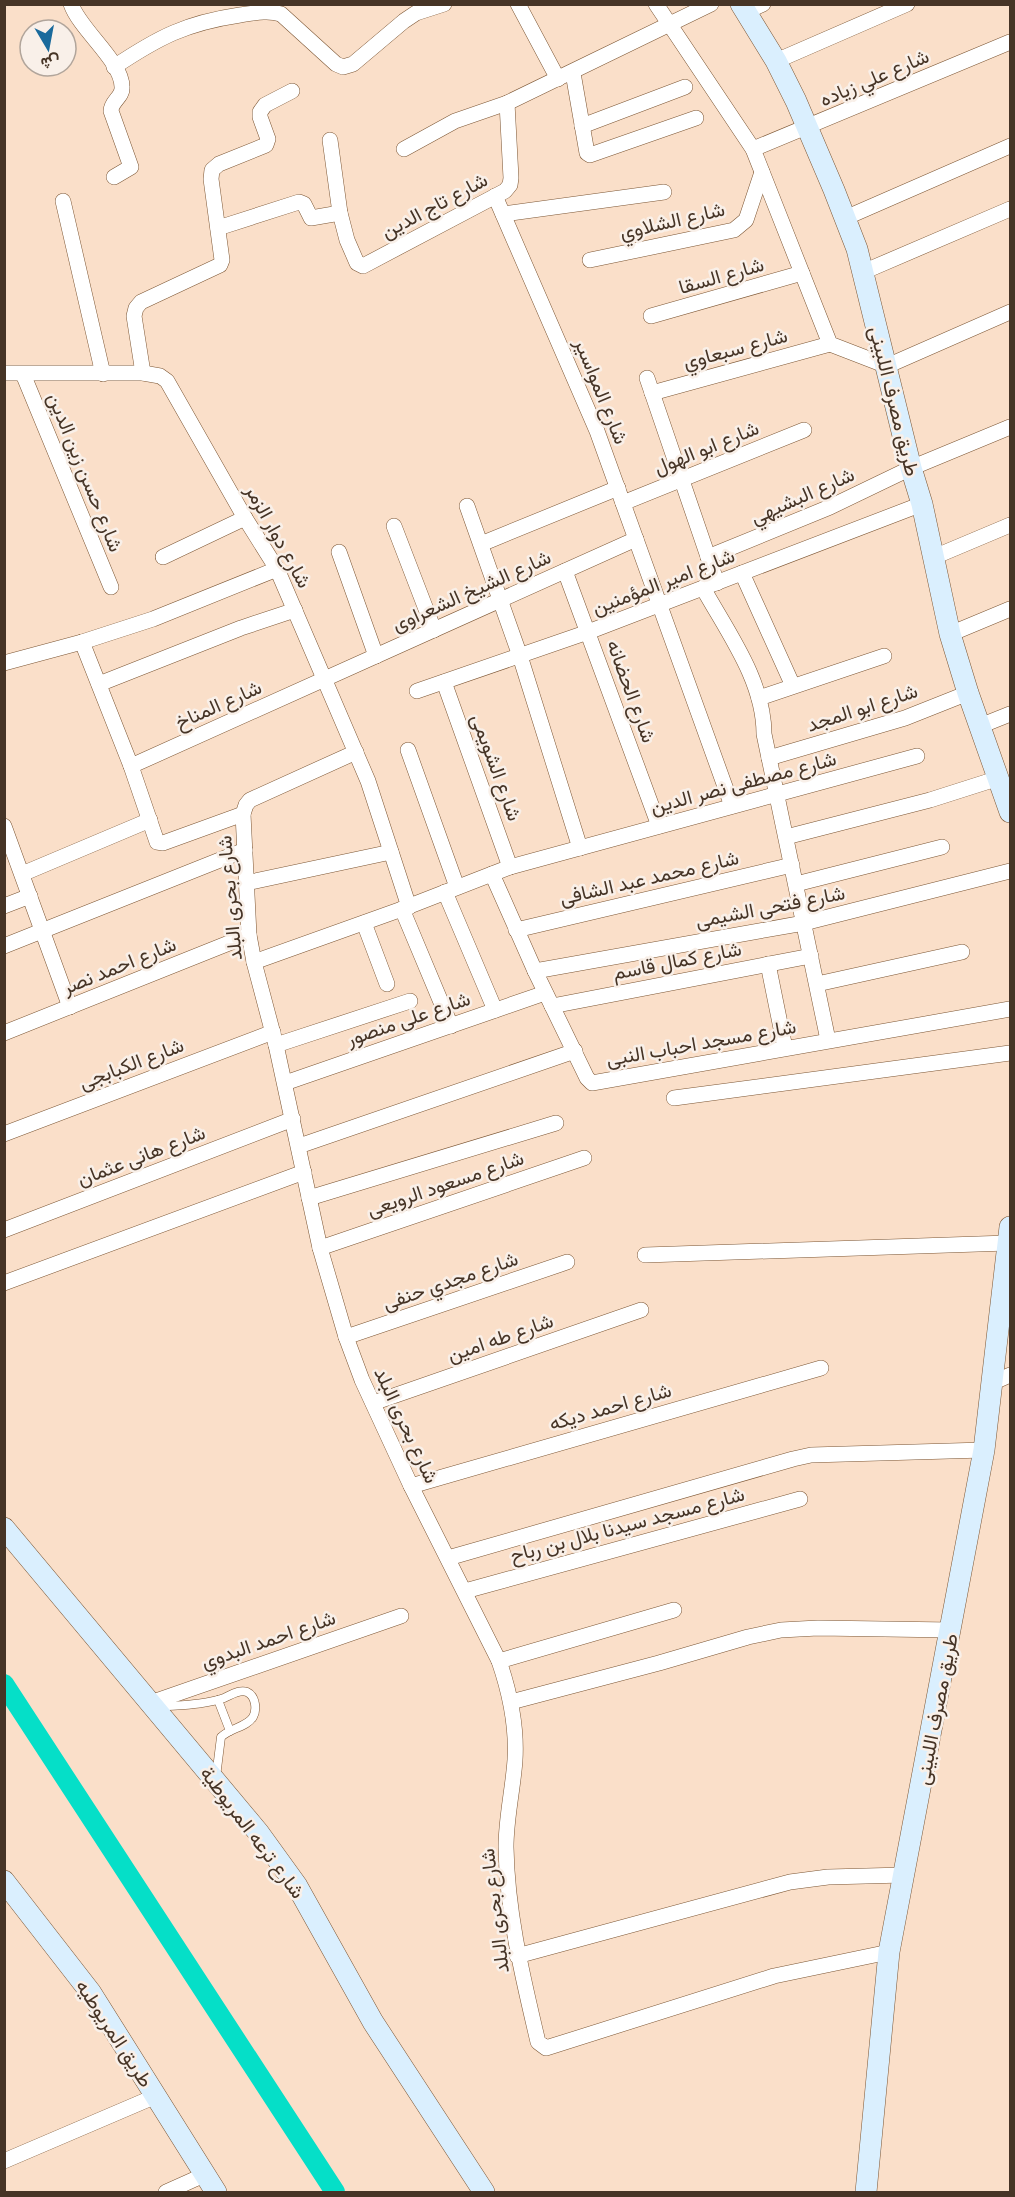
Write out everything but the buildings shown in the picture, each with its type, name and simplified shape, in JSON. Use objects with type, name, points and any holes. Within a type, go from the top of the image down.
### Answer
[{"type":"street","points":[[71,4],[79,21],[106,53],[123,85],[122,93],[112,104],[111,111],[131,167],[114,177]]},
{"type":"street","points":[[114,67],[168,34],[219,11],[270,12],[280,9],[336,64],[343,67],[353,63],[416,13],[444,4]]},
{"type":"street","points":[[518,4],[558,80]]},
{"type":"street","points":[[656,4],[753,149],[830,344],[886,366],[1011,312]]},
{"type":"street","points":[[404,149],[455,121],[507,103],[558,80],[711,4]]},
{"type":"street","points":[[776,61],[907,4]]},
{"type":"street","name":"طريق مصرف اللبينى","points":[[750,7],[807,128],[845,218],[863,272],[922,504],[950,634],[968,693],[1011,812]]},
{"type":"street","name":"شارع علي زياده","points":[[753,149],[1011,42]]},
{"type":"street","points":[[573,73],[587,153],[591,155],[696,117]]},
{"type":"street","points":[[582,126],[685,87]]},
{"type":"street","points":[[143,373],[134,316],[136,308],[141,302],[220,265],[222,257],[211,179],[212,171],[219,164],[266,145],[268,139],[260,112],[265,105],[292,91]]},
{"type":"street","name":"شارع تاج الدين","points":[[340,213],[347,240],[357,263],[361,266],[505,191],[510,185],[507,103]]},
{"type":"street","points":[[218,228],[299,202],[305,205],[311,218],[340,213],[330,140]]},
{"type":"street","points":[[845,218],[1011,146]]},
{"type":"street","name":"شارع الشلاوي","points":[[590,260],[734,230],[746,220],[762,172]]},
{"type":"street","points":[[503,214],[664,192]]},
{"type":"street","name":"شارع المواسير","points":[[495,196],[586,404],[732,806]]},
{"type":"street","points":[[63,201],[103,374]]},
{"type":"street","points":[[863,272],[1011,209]]},
{"type":"street","name":"شارع السقا","points":[[651,316],[802,273]]},
{"type":"street","name":"شارع سبعاوي","points":[[681,479],[649,386],[830,344]]},
{"type":"street","name":"شارع دوار الزمر","points":[[4,374],[143,373],[160,376],[167,381],[245,518],[277,569],[376,803],[405,908],[451,1026]]},
{"type":"street","name":"شارع حسن زين الدين","points":[[23,374],[111,587]]},
{"type":"street","name":"شارع البشيهي","points":[[708,557],[830,507],[911,468],[1011,427]]},
{"type":"street","name":"شارع ابو الهول","points":[[623,503],[804,430]]},
{"type":"street","points":[[681,479],[708,557],[710,586],[745,663],[764,716],[764,734],[828,1040]]},
{"type":"street","points":[[481,544],[618,488]]},
{"type":"street","name":"شارع امير المؤمنين","points":[[417,691],[588,632],[922,504]]},
{"type":"street","points":[[467,506],[520,656],[580,848]]},
{"type":"street","points":[[164,557],[245,518]]},
{"type":"street","points":[[934,557],[1011,525]]},
{"type":"street","points":[[394,526],[434,630]]},
{"type":"street","name":"شارع الشيخ الشعراوى","points":[[323,680],[636,539]]},
{"type":"street","points":[[339,552],[376,656]]},
{"type":"street","points":[[4,663],[82,642],[153,619],[277,569]]},
{"type":"street","name":"شارع الحضانه","points":[[565,571],[659,826]]},
{"type":"street","points":[[742,573],[793,687]]},
{"type":"street","points":[[950,634],[1011,609]]},
{"type":"street","points":[[99,684],[241,628],[295,610]]},
{"type":"street","points":[[82,642],[157,842],[161,844],[243,814],[250,800],[356,752]]},
{"type":"street","points":[[759,698],[884,656]]},
{"type":"street","name":"شارع المناخ","points":[[130,766],[323,680]]},
{"type":"street","name":"شارع الشويمى","points":[[444,682],[510,867]]},
{"type":"street","name":"شارع ابو المجد","points":[[769,758],[905,718],[968,693]]},
{"type":"street","points":[[980,726],[1011,714]]},
{"type":"street","points":[[408,750],[451,890],[495,1010]]},
{"type":"street","name":"شارع مصطفى نصر الدين","points":[[254,962],[405,908],[510,867],[917,756]]},
{"type":"street","points":[[786,837],[930,800],[999,778]]},
{"type":"street","name":"شارع بحرى البلد","points":[[243,814],[249,935],[254,962],[275,1038],[320,1248],[346,1337],[411,1486],[499,1661],[511,1702],[515,1731],[515,1760],[506,1852],[518,1956],[538,2042],[546,2049],[774,1976],[889,1952]]},
{"type":"street","points":[[22,874],[150,820]]},
{"type":"street","points":[[4,826],[10,858],[22,874],[70,1007]]},
{"type":"street","points":[[796,884],[942,847]]},
{"type":"street","points":[[4,946],[245,850]]},
{"type":"street","points":[[246,883],[391,852]]},
{"type":"street","name":"شارع محمد عبد الشافى","points":[[516,930],[792,865]]},
{"type":"street","name":"شارع فتحى الشيمى","points":[[535,971],[804,923],[1011,871]]},
{"type":"street","name":"شارع مسجد احباب النبى","points":[[492,874],[535,971],[587,1078],[592,1083],[1011,1009]]},
{"type":"street","points":[[4,906],[30,896]]},
{"type":"street","points":[[364,923],[387,984]]},
{"type":"street","name":"شارع احمد نصر","points":[[4,1033],[249,935]]},
{"type":"street","points":[[817,984],[962,952]]},
{"type":"street","name":"شارع كمال قاسم","points":[[549,999],[811,956]]},
{"type":"street","points":[[768,964],[786,1048]]},
{"type":"street","name":"شارع على منصور","points":[[285,1083],[495,1010],[549,999]]},
{"type":"street","name":"شارع الكبابجى","points":[[4,1134],[275,1038],[410,1001]]},
{"type":"street","points":[[298,1146],[575,1051]]},
{"type":"street","points":[[674,1098],[1011,1053]]},
{"type":"street","name":"شارع هانى عثمان","points":[[4,1230],[293,1119]]},
{"type":"street","points":[[309,1198],[556,1123]]},
{"type":"street","name":"شارع مسعود الرويعى","points":[[320,1248],[584,1158]]},
{"type":"street","points":[[4,1284],[304,1172]]},
{"type":"street","points":[[645,1254],[1009,1235]]},
{"type":"street","name":"طريق مصرف اللبينى","points":[[866,2193],[889,1952],[984,1450],[1001,1379],[1009,1235]]},
{"type":"street","name":"شارع مجدي حنفى","points":[[346,1337],[567,1262]]},
{"type":"street","name":"شارع طه امين","points":[[373,1403],[641,1310]]},
{"type":"street","name":"شارع احمد ديكه","points":[[411,1486],[821,1368]]},
{"type":"street","points":[[448,1558],[802,1457],[984,1450]]},
{"type":"street","name":"شارع مسجد سيدنا بلال بن رباح","points":[[465,1591],[800,1499]]},
{"type":"street","name":"شارع ترعه المريوطية","points":[[4,1528],[258,1832],[297,1886],[373,2022],[484,2193]]},
{"type":"street","points":[[499,1661],[674,1610]]},
{"type":"street","name":"شارع احمد البدوي","points":[[152,1705],[401,1616]]},
{"type":"street","points":[[511,1702],[748,1637],[782,1630],[818,1628],[951,1630]]},
{"type":"street","points":[[518,1956],[790,1882],[828,1876],[904,1875]]},
{"type":"street","name":"طريق المريوطيه","points":[[4,1881],[91,1993],[216,2193]]},
{"type":"street","points":[[4,2161],[156,2096]]},
{"type":"street","points":[[166,2193],[204,2175]]},
{"type":"lane","points":[[152,1705],[218,1700],[238,1692],[246,1692],[252,1697],[256,1706],[251,1721],[224,1734],[220,1741],[216,1782]]},
{"type":"lane","points":[[218,1700],[230,1731]]},
{"type":"waterway","points":[[4,1684],[335,2192]]}]
